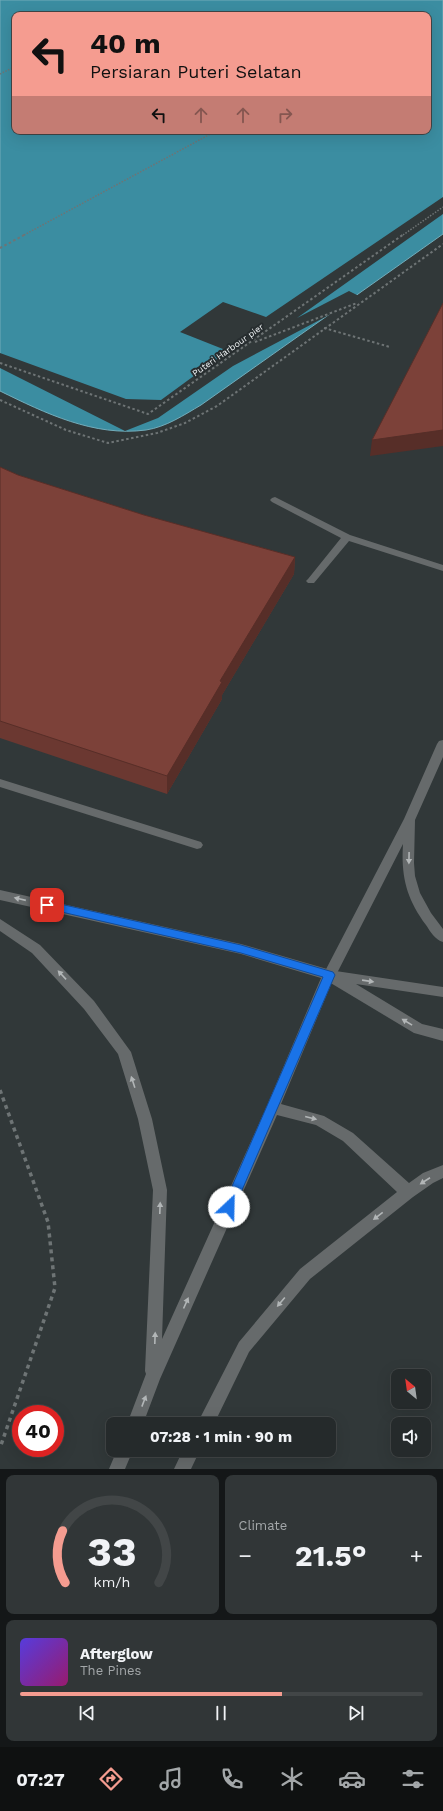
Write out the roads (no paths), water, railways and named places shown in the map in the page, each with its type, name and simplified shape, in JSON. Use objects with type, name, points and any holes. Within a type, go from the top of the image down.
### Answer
[{"type":"street","points":[[275,500],[347,536],[443,568]]},
{"type":"street","points":[[311,581],[347,536]]},
{"type":"street","points":[[138,1417],[153,1377],[273,1108],[329,975],[410,818],[443,744]]},
{"type":"street","points":[[0,783],[197,845]]},
{"type":"street","points":[[410,818],[409,876],[416,900],[427,918],[443,937]]},
{"type":"street","points":[[0,895],[241,949],[329,975],[443,992]]},
{"type":"street","points":[[0,924],[36,949],[90,1005],[124,1052],[145,1119],[160,1190],[153,1377]]},
{"type":"street","points":[[329,975],[419,1029],[443,1035]]},
{"type":"street","points":[[273,1108],[319,1120],[348,1137],[408,1192]]},
{"type":"street","points":[[209,1417],[244,1347],[305,1274],[408,1192],[428,1178],[443,1172]]},
{"type":"street","points":[[117,1469],[122,1457]]},
{"type":"street","points":[[182,1469],[188,1457]]},
{"type":"water","points":[[0,0],[443,0],[443,234],[201,405],[161,426],[146,430],[108,430],[89,427],[52,415],[0,391]]}]
